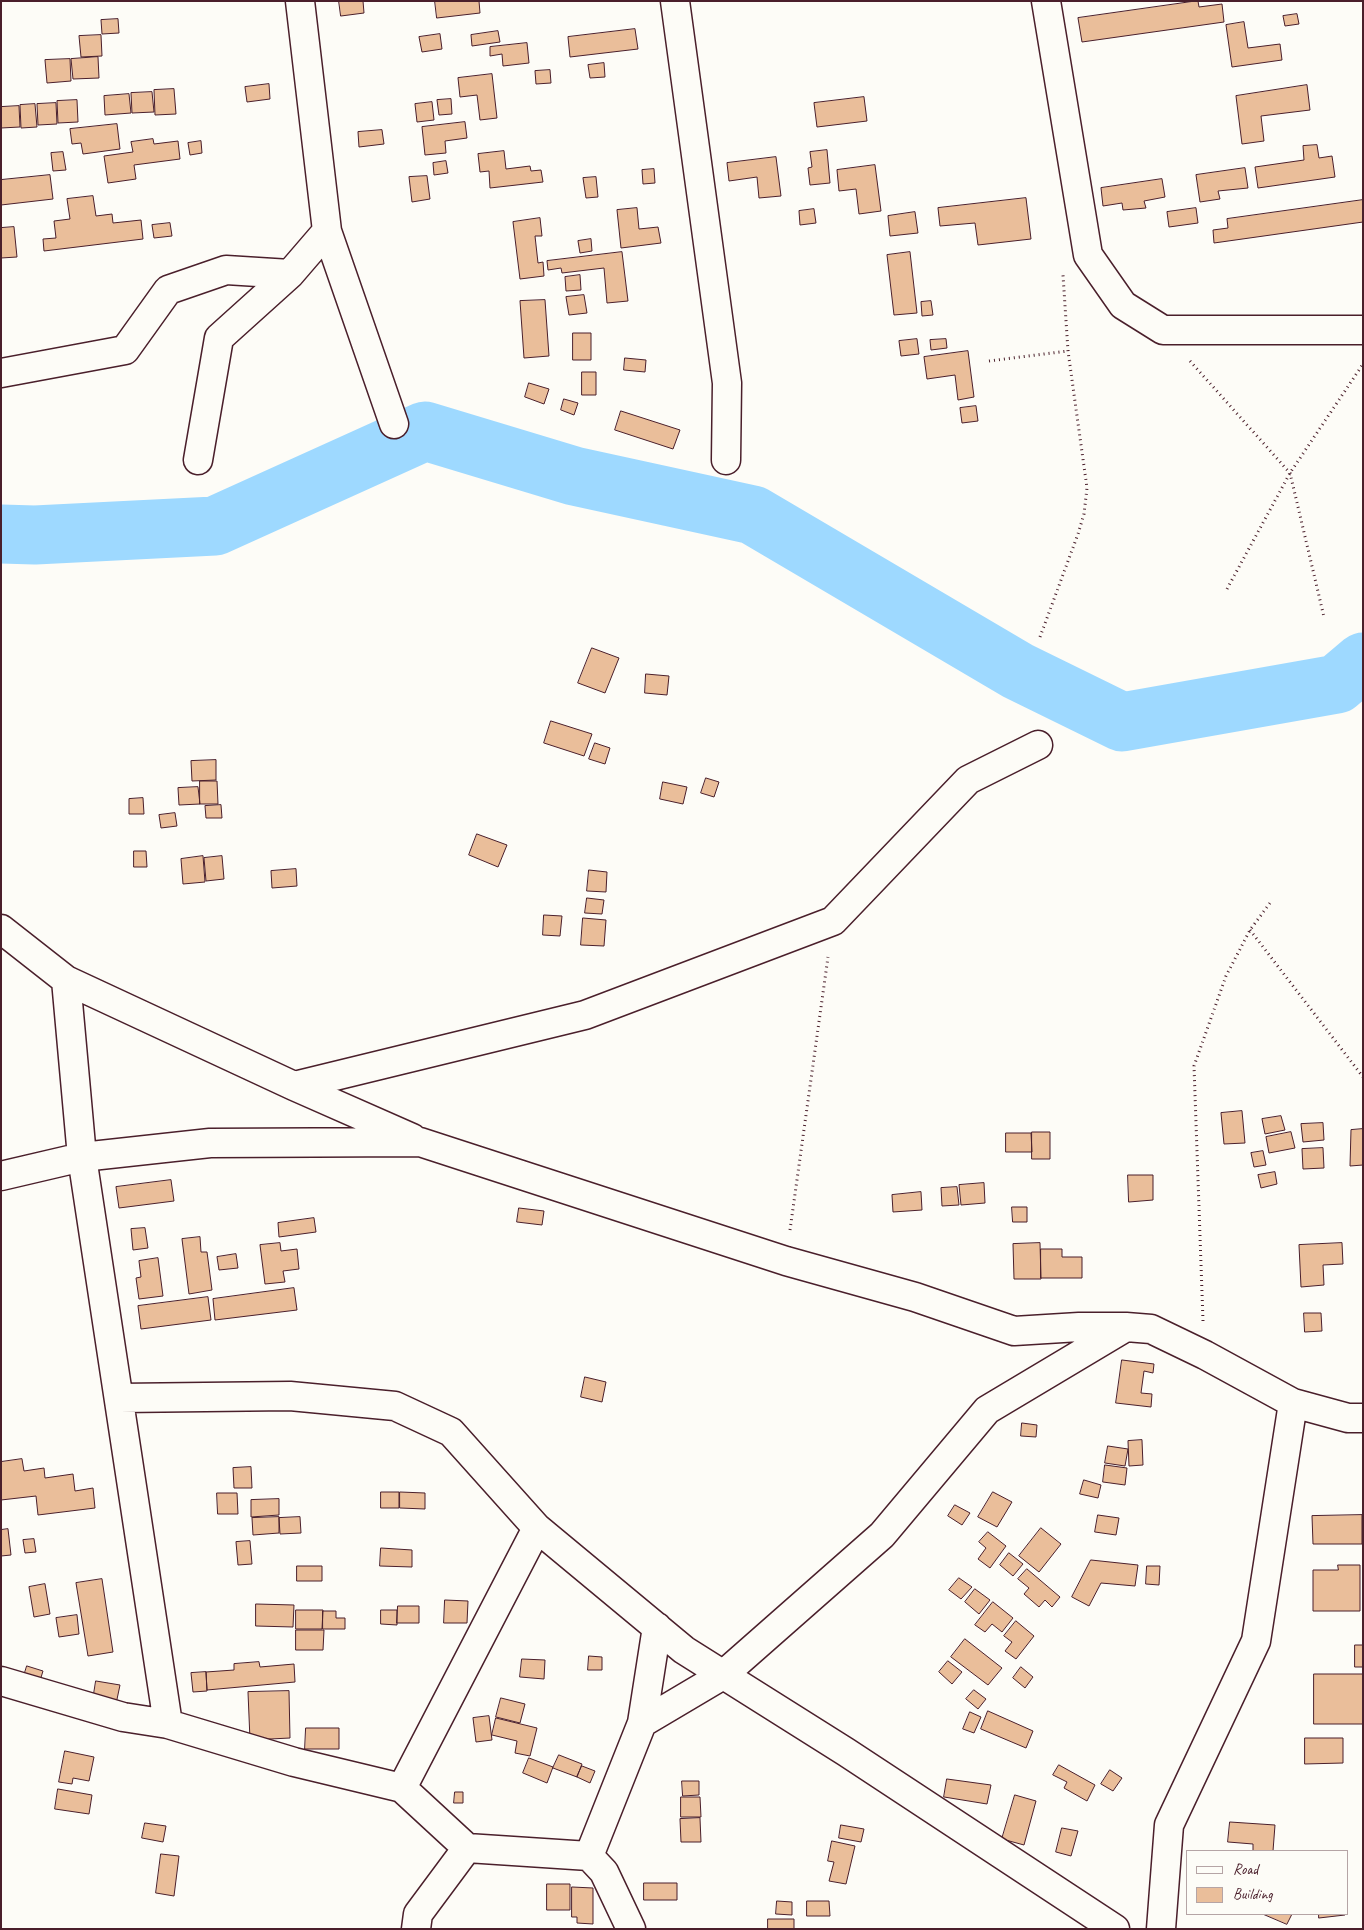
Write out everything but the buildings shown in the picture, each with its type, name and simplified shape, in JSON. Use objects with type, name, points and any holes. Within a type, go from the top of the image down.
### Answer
[{"type":"street","points":[[300,1],[327,231],[394,424]]},
{"type":"street","points":[[675,1],[727,383],[726,460]]},
{"type":"street","points":[[1046,1],[1088,255],[1123,306],[1164,330],[1363,330]]},
{"type":"street","points":[[198,460],[219,338],[290,274],[327,231]]},
{"type":"street","points":[[1,373],[126,350],[168,290],[226,270],[290,274]]},
{"type":"street","points":[[294,1086],[585,1016],[833,921],[968,780],[1038,745]]},
{"type":"street","points":[[1,929],[66,980],[294,1086],[420,1142],[786,1261],[916,1297],[1014,1332],[1079,1327],[1151,1329],[1205,1355],[1293,1403],[1348,1418],[1363,1418]]},
{"type":"street","points":[[66,980],[82,1157],[168,1724]]},
{"type":"street","points":[[1,1176],[82,1157],[210,1143],[420,1142]]},
{"type":"street","points":[[642,1723],[723,1675],[882,1536],[987,1410],[1126,1327]]},
{"type":"street","points":[[120,1398],[290,1396],[395,1406],[451,1432],[537,1528],[684,1650],[846,1752],[1115,1929]]},
{"type":"street","points":[[1161,1929],[1169,1825],[1256,1641],[1293,1403]]},
{"type":"street","points":[[402,1788],[537,1528]]},
{"type":"street","points":[[589,1856],[642,1723],[657,1627]]},
{"type":"street","points":[[1,1681],[123,1717],[168,1724],[294,1762],[402,1788],[467,1848],[589,1856],[604,1872],[631,1929]]},
{"type":"street","points":[[416,1929],[418,1914],[467,1848]]},
{"type":"path","points":[[1040,637],[1078,534],[1084,514],[1087,488],[1068,352],[1063,269],[1067,257],[1086,237]]},
{"type":"path","points":[[1164,330],[1290,473],[1324,617]]},
{"type":"path","points":[[989,361],[1068,352]]},
{"type":"path","points":[[1228,588],[1290,473],[1363,364]]},
{"type":"path","points":[[1205,1355],[1194,1066],[1226,976],[1250,930],[1270,903]]},
{"type":"path","points":[[786,1261],[833,921]]},
{"type":"path","points":[[1250,930],[1363,1077]]},
{"type":"waterway","points":[[1,534],[35,535],[215,526],[425,431],[574,476],[753,515],[1018,671],[1122,722],[1337,684],[1363,662]]}]
